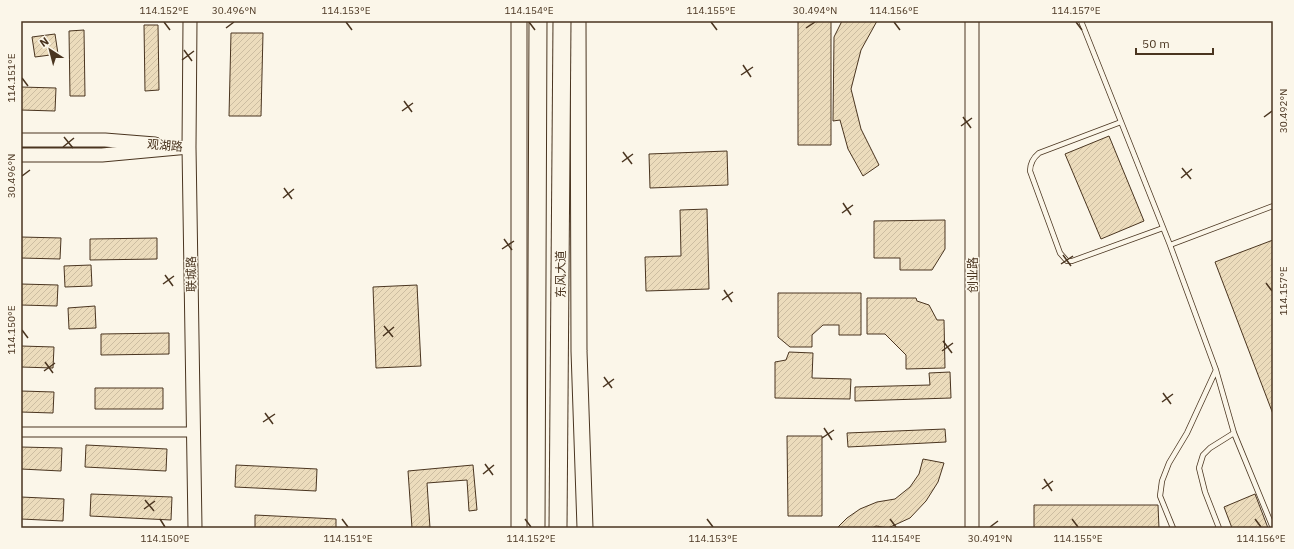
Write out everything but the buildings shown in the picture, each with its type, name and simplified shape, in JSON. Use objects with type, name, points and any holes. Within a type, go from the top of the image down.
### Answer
[{"type":"highway","name":"东风大道","points":[[536,528],[538,21]]},
{"type":"highway","name":"东风大道","points":[[558,528],[562,21]]},
{"type":"main road","name":"联城路","points":[[190,21],[189,147],[195,432],[195,528]]},
{"type":"main road","points":[[519,21],[519,528]]},
{"type":"main road","points":[[578,21],[579,351],[585,528]]},
{"type":"main road","name":"创业路","points":[[972,21],[972,528]]},
{"type":"main road","name":"观湖路","points":[[21,140],[105,140],[189,147]]},
{"type":"main road","name":"观湖路","points":[[21,155],[102,155],[189,147]]},
{"type":"street","points":[[21,432],[195,432]]},
{"type":"lane","points":[[1081,21],[1170,245],[1216,370],[1234,432],[1273,528]]},
{"type":"lane","points":[[1121,122],[1039,153],[1034,157],[1030,171],[1060,253],[1067,260],[1072,261],[1163,228]]},
{"type":"lane","points":[[1170,245],[1273,206]]},
{"type":"lane","points":[[1173,528],[1160,496],[1162,481],[1169,463],[1187,433],[1216,370]]},
{"type":"lane","points":[[1219,528],[1205,492],[1198,468],[1203,455],[1210,448],[1234,432]]}]
